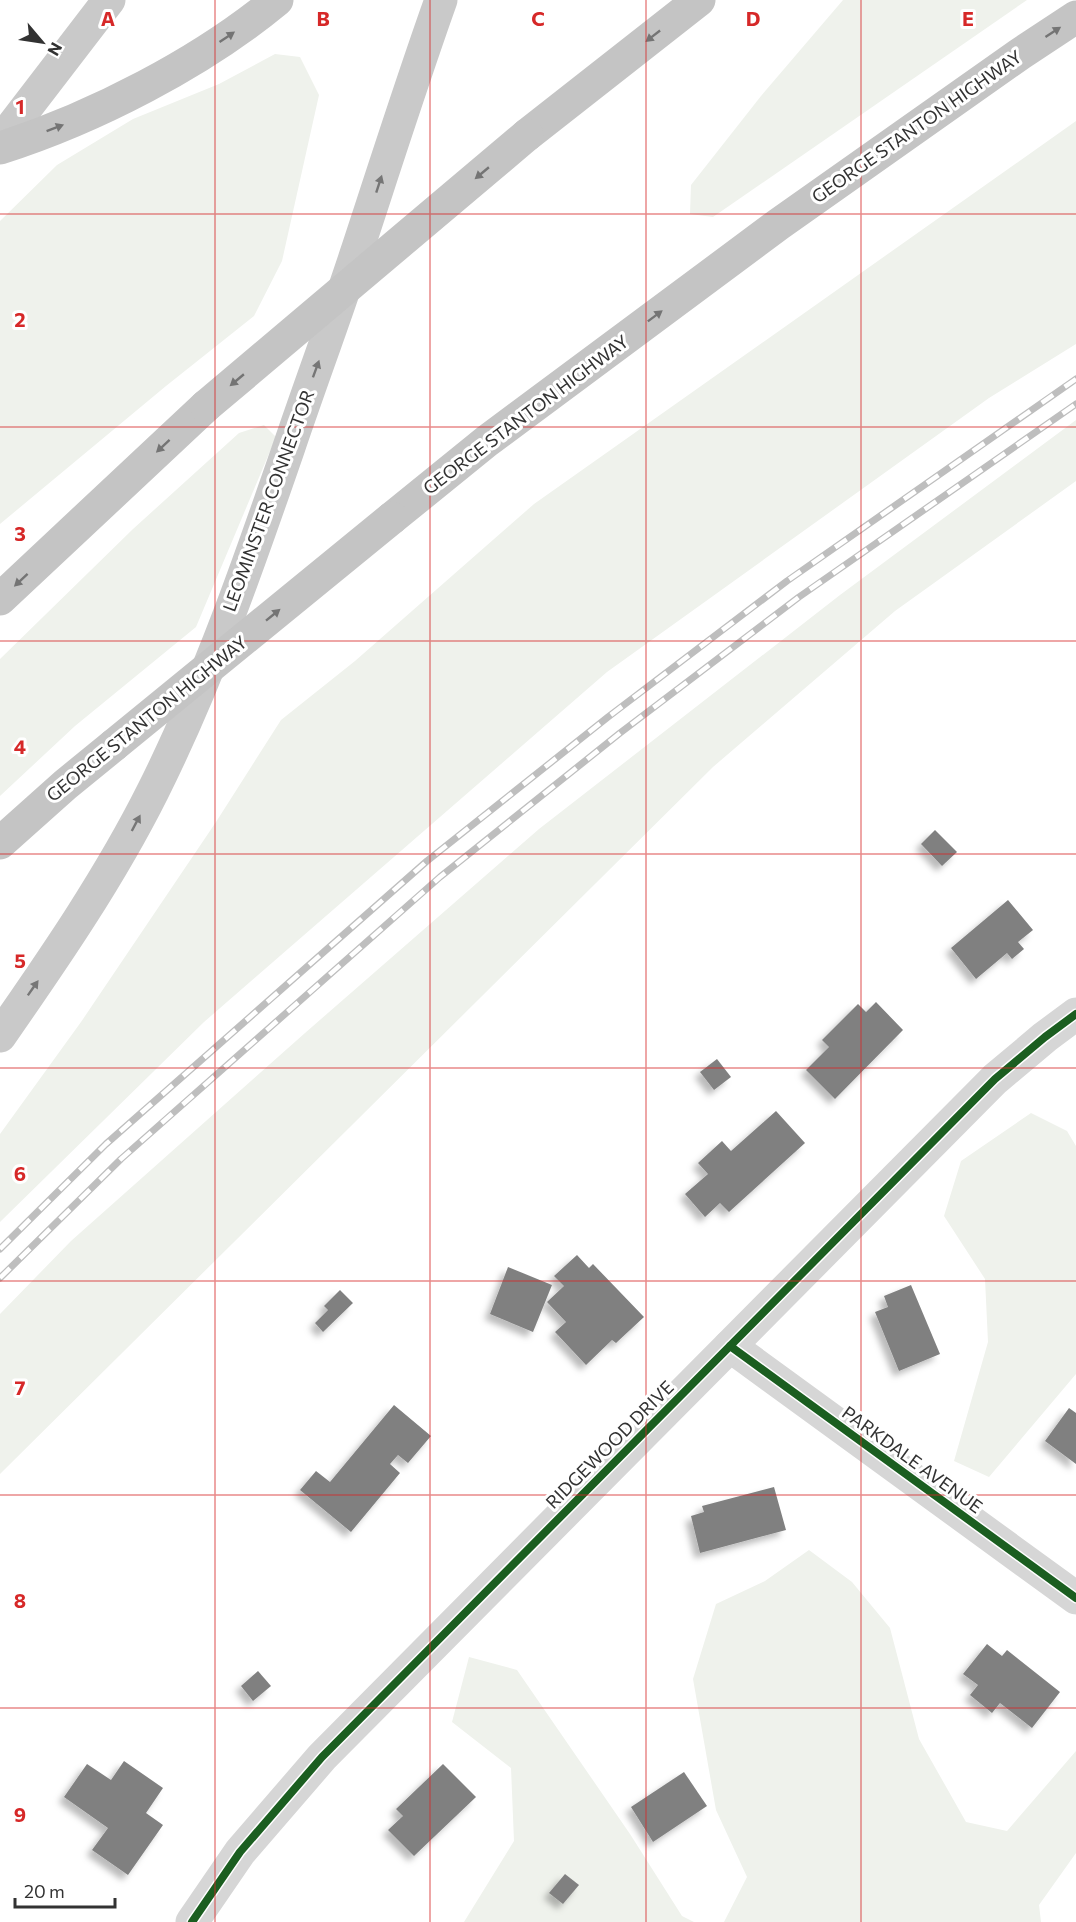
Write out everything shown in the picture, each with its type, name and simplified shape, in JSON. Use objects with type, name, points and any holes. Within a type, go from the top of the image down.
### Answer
[{"type":"highway","points":[[0,148],[89,114],[178,68],[277,0]]},
{"type":"highway","points":[[0,599],[206,406],[527,135],[699,0]]},
{"type":"highway","name":"GEORGE STANTON HIGHWAY","points":[[0,843],[65,785],[487,441],[779,224],[1076,17]]},
{"type":"main road","points":[[0,142],[109,0]]},
{"type":"main road","name":"LEOMINSTER CONNECTOR","points":[[0,1036],[114,865],[153,792],[186,720],[244,573],[275,486],[356,255],[405,101],[441,0]]},
{"type":"street","name":"RIDGEWOOD DRIVE","points":[[192,1922],[240,1852],[322,1757],[995,1079],[1076,1014]]},
{"type":"street","name":"PARKDALE AVENUE","points":[[730,1346],[1076,1598]]},
{"type":"shaded area","points":[[843,0],[1027,0],[713,217],[690,214],[691,185],[761,96]]},
{"type":"shaded area","points":[[275,54],[300,57],[319,95],[282,261],[254,316],[0,524],[0,221],[57,165],[133,119],[219,84]]},
{"type":"shaded area","points":[[1076,121],[1076,344],[989,398],[607,672],[204,1022],[0,1222],[0,1134],[81,1022],[216,822],[281,720],[355,661],[534,504]]},
{"type":"shaded area","points":[[1076,420],[1076,481],[895,611],[713,767],[0,1474],[0,1314],[71,1241],[539,829],[840,595]]},
{"type":"shaded area","points":[[264,425],[276,437],[196,627],[75,726],[0,796],[0,659],[133,529],[239,433]]},
{"type":"shaded area","points":[[1031,1113],[1067,1131],[1076,1146],[1076,1374],[989,1477],[954,1461],[988,1342],[985,1279],[944,1216],[961,1161]]},
{"type":"shaded area","points":[[809,1550],[852,1582],[890,1628],[919,1739],[966,1822],[1007,1831],[1076,1751],[1076,1853],[1039,1905],[1041,1922],[724,1922],[747,1877],[716,1810],[693,1679],[716,1604],[765,1581]]},
{"type":"shaded area","points":[[469,1657],[517,1670],[630,1834],[682,1916],[694,1922],[464,1922],[514,1841],[511,1768],[452,1722]]},
{"type":"building","points":[[935,830],[957,852],[942,866],[921,844]]},
{"type":"building","points":[[1008,900],[1033,930],[1018,942],[1024,949],[1012,959],[1007,953],[976,979],[951,948]]},
{"type":"building","points":[[876,1002],[903,1030],[835,1099],[806,1070],[829,1047],[822,1040],[858,1004],[866,1012]]},
{"type":"building","points":[[717,1059],[731,1077],[714,1090],[700,1072]]},
{"type":"building","points":[[776,1111],[805,1143],[729,1212],[720,1203],[705,1217],[685,1194],[708,1174],[698,1163],[722,1141],[731,1151]]},
{"type":"building","points":[[577,1255],[589,1268],[593,1264],[644,1317],[616,1343],[612,1340],[586,1365],[555,1332],[566,1322],[547,1302],[564,1286],[554,1276]]},
{"type":"building","points":[[508,1267],[552,1285],[533,1332],[490,1314]]},
{"type":"building","points":[[911,1285],[940,1354],[899,1371],[875,1312],[888,1307],[884,1296]]},
{"type":"building","points":[[340,1290],[353,1303],[323,1332],[315,1323],[328,1310],[324,1306]]},
{"type":"building","points":[[394,1405],[431,1436],[408,1463],[398,1455],[390,1464],[400,1473],[351,1532],[300,1490],[316,1471],[330,1482]]},
{"type":"building","points":[[1069,1408],[1076,1413],[1076,1464],[1045,1441]]},
{"type":"building","points":[[774,1487],[786,1530],[700,1553],[691,1516],[704,1512],[702,1506]]},
{"type":"building","points":[[987,1644],[1002,1656],[1007,1650],[1060,1692],[1032,1728],[1000,1703],[992,1713],[970,1695],[978,1685],[963,1674]]},
{"type":"building","points":[[258,1671],[271,1686],[253,1701],[241,1686]]},
{"type":"building","points":[[124,1761],[163,1788],[146,1813],[163,1825],[128,1875],[92,1850],[108,1828],[64,1797],[87,1764],[111,1780]]},
{"type":"building","points":[[443,1764],[476,1797],[414,1856],[388,1830],[403,1816],[396,1809]]},
{"type":"building","points":[[684,1772],[707,1806],[653,1842],[631,1807]]},
{"type":"building","points":[[565,1874],[579,1885],[563,1904],[549,1893]]},
{"type":"railway","points":[[0,1249],[106,1144],[427,861],[608,717],[787,581],[1076,379]]},
{"type":"railway","points":[[0,1278],[121,1159],[440,877],[620,733],[799,597],[1076,404]]},
{"type":"cycle path","points":[[192,1922],[240,1852],[322,1757],[995,1079],[1076,1014]]},
{"type":"cycle path","points":[[730,1346],[1076,1598]]}]
